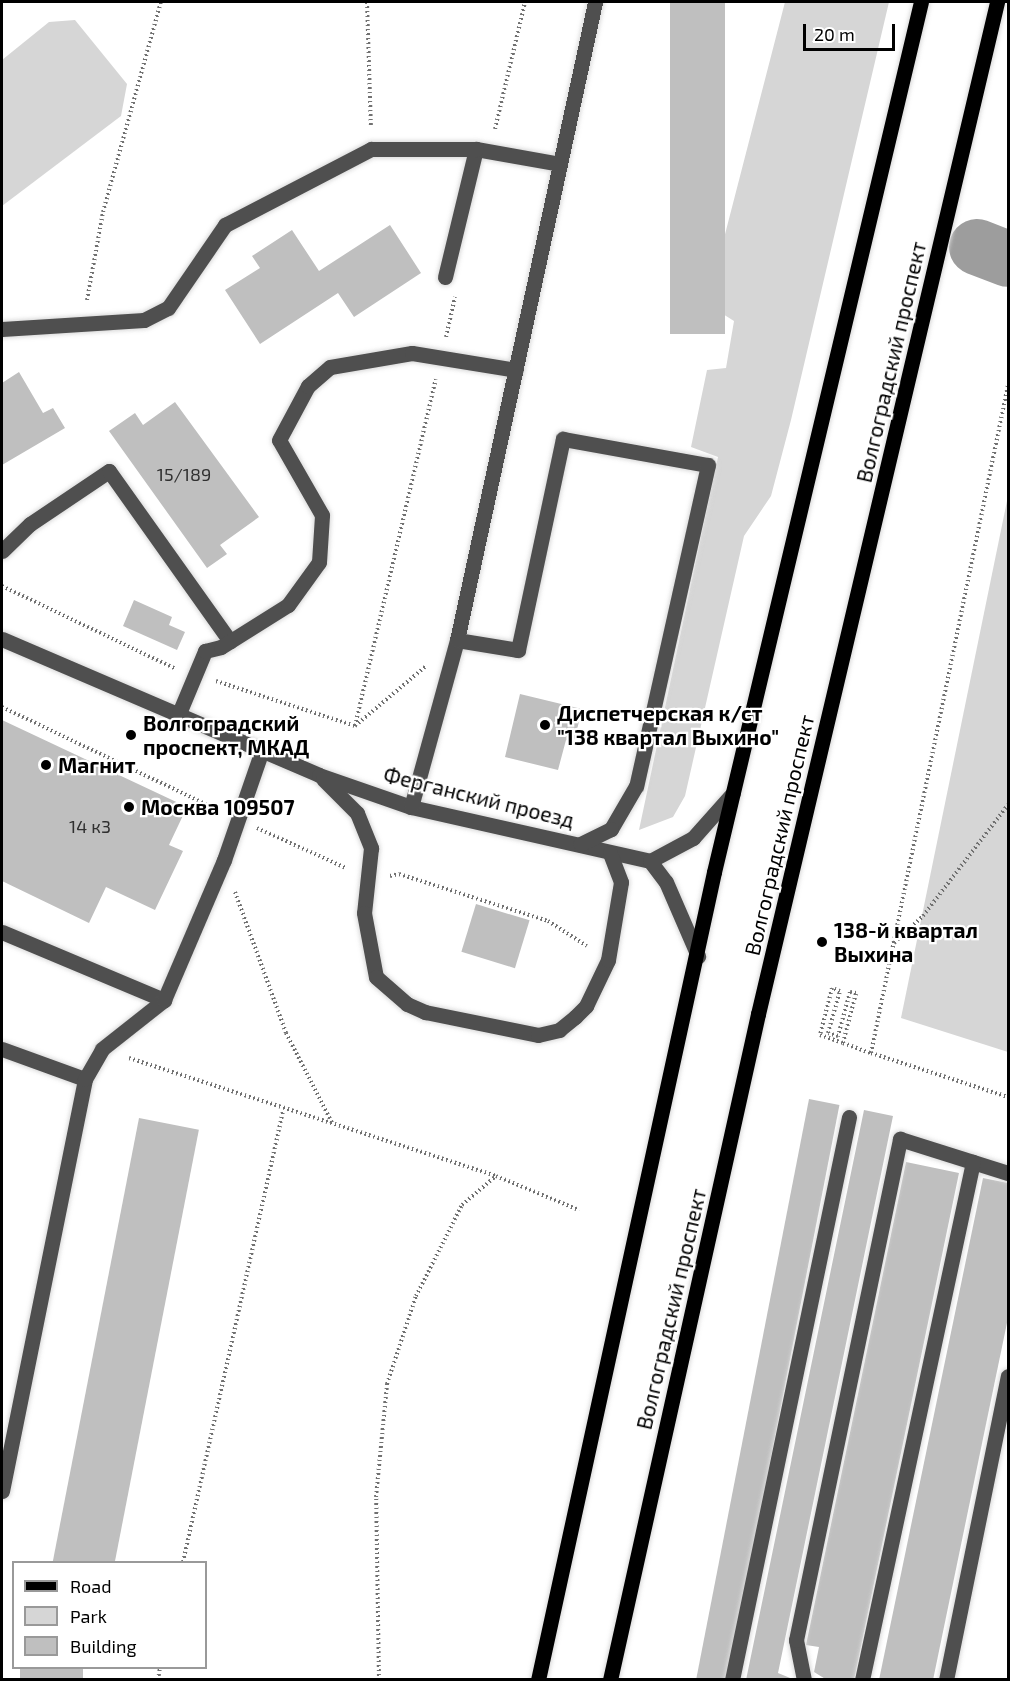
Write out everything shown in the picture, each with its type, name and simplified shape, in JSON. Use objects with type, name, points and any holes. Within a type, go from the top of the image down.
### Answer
[{"type":"main road","points":[[538,1680],[733,793],[921,2]]},
{"type":"main road","name":"Волгоградский проспект","points":[[610,1680],[756,1026],[997,2]]},
{"type":"street","points":[[411,807],[457,640],[595,2]]},
{"type":"street","points":[[2,329],[83,326],[144,320],[168,308],[225,225],[371,149],[476,148],[560,164]]},
{"type":"street","points":[[445,277],[476,148]]},
{"type":"street","points":[[177,718],[205,651],[230,641],[288,605],[319,562],[322,515],[279,440],[308,386],[330,367],[412,353],[516,370]]},
{"type":"street","points":[[457,640],[518,650],[563,439],[708,465],[636,786],[611,829],[580,844]]},
{"type":"street","points":[[2,551],[30,524],[109,471],[230,641]]},
{"type":"street","name":"Ферганский проезд","points":[[2,639],[177,718],[261,753],[411,807],[650,861]]},
{"type":"street","points":[[2,1491],[85,1079],[102,1049],[164,1000],[224,860],[236,819],[261,753]]},
{"type":"street","points":[[319,775],[357,813],[372,848],[364,913],[376,977],[407,1004],[425,1012],[548,1034],[586,1006],[608,960],[621,882],[610,853]]},
{"type":"street","points":[[698,956],[666,882],[650,861],[693,838],[733,793]]},
{"type":"street","points":[[2,932],[164,1000]]},
{"type":"street","points":[[2,1049],[85,1079]]},
{"type":"street","points":[[732,1680],[849,1117]]},
{"type":"street","points":[[804,1680],[796,1640],[900,1139],[1008,1173]]},
{"type":"street","points":[[862,1680],[973,1162]]},
{"type":"street","points":[[946,1680],[1008,1377]]},
{"type":"path","points":[[83,326],[103,212],[161,2]]},
{"type":"path","points":[[367,2],[371,149]]},
{"type":"path","points":[[871,1053],[1008,385]]},
{"type":"path","points":[[2,708],[236,819],[368,878],[399,874],[548,921],[608,960]]},
{"type":"path","points":[[893,944],[929,908],[1008,805]]},
{"type":"path","points":[[224,860],[286,1033],[334,1126]]},
{"type":"path","points":[[843,1043],[856,993],[850,992],[838,1035],[828,1033],[840,991],[832,988],[820,1035],[871,1053],[1008,1097]]},
{"type":"path","points":[[102,1049],[283,1110],[496,1176],[579,1210]]},
{"type":"path","points":[[183,1561],[283,1110]]},
{"type":"path","points":[[379,1680],[376,1497],[387,1384],[416,1296],[457,1215],[496,1176]]},
{"type":"green space","points":[[785,2],[889,2],[791,420],[771,496],[744,536],[685,796],[673,817],[639,830],[718,457],[691,447],[707,370],[726,368],[734,321],[707,304]]},
{"type":"green space","points":[[75,20],[127,84],[121,116],[2,206],[2,60],[49,22]]},
{"type":"green space","points":[[1008,496],[1008,1052],[901,1018]]},
{"type":"building","points":[[670,2],[725,2],[725,334],[670,334]]},
{"type":"building","points":[[390,225],[421,273],[354,317],[338,293],[260,344],[225,290],[260,268],[252,256],[292,230],[319,271]]},
{"type":"building","points":[[19,372],[43,413],[53,408],[65,428],[2,465],[2,383]]},
{"type":"building","points":[[175,402],[259,517],[220,545],[227,554],[207,568],[109,431],[135,413],[143,425]]},
{"type":"building","points":[[134,600],[172,617],[169,625],[185,632],[177,650],[123,626]]},
{"type":"building","name":"Диспетчерская к/ст \"138 квартал Выхино\"","points":[[520,694],[582,709],[574,742],[566,740],[558,770],[505,757]]},
{"type":"building","points":[[2,720],[187,807],[169,845],[183,851],[155,910],[106,887],[89,923],[2,881]]},
{"type":"building","points":[[476,904],[530,920],[515,968],[461,952]]},
{"type":"building","points":[[809,1099],[839,1105],[728,1680],[696,1680]]},
{"type":"building","points":[[864,1110],[893,1116],[778,1673],[795,1680],[746,1680]]},
{"type":"building","points":[[139,1118],[199,1130],[115,1561],[53,1561]]},
{"type":"building","points":[[906,1162],[959,1173],[854,1680],[827,1680],[814,1672],[819,1647],[806,1645]]},
{"type":"building","points":[[983,1178],[1008,1183],[1008,1318],[933,1680],[879,1680]]},
{"type":"building","points":[[20,1669],[83,1669],[83,1680],[20,1680]]},
{"type":"waterway","points":[[977,247],[1008,259]]},
{"type":"place","name":"Диспетчерская к/ст \"138 квартал Выхино\"","points":[[545,725]]},
{"type":"place","name":"Волгоградский проспект, МКАД","points":[[131,735]]},
{"type":"place","name":"Магнит","points":[[46,765]]},
{"type":"place","name":"Москва 109507","points":[[129,807]]},
{"type":"place","name":"138-й квартал Выхина","points":[[822,942]]}]
